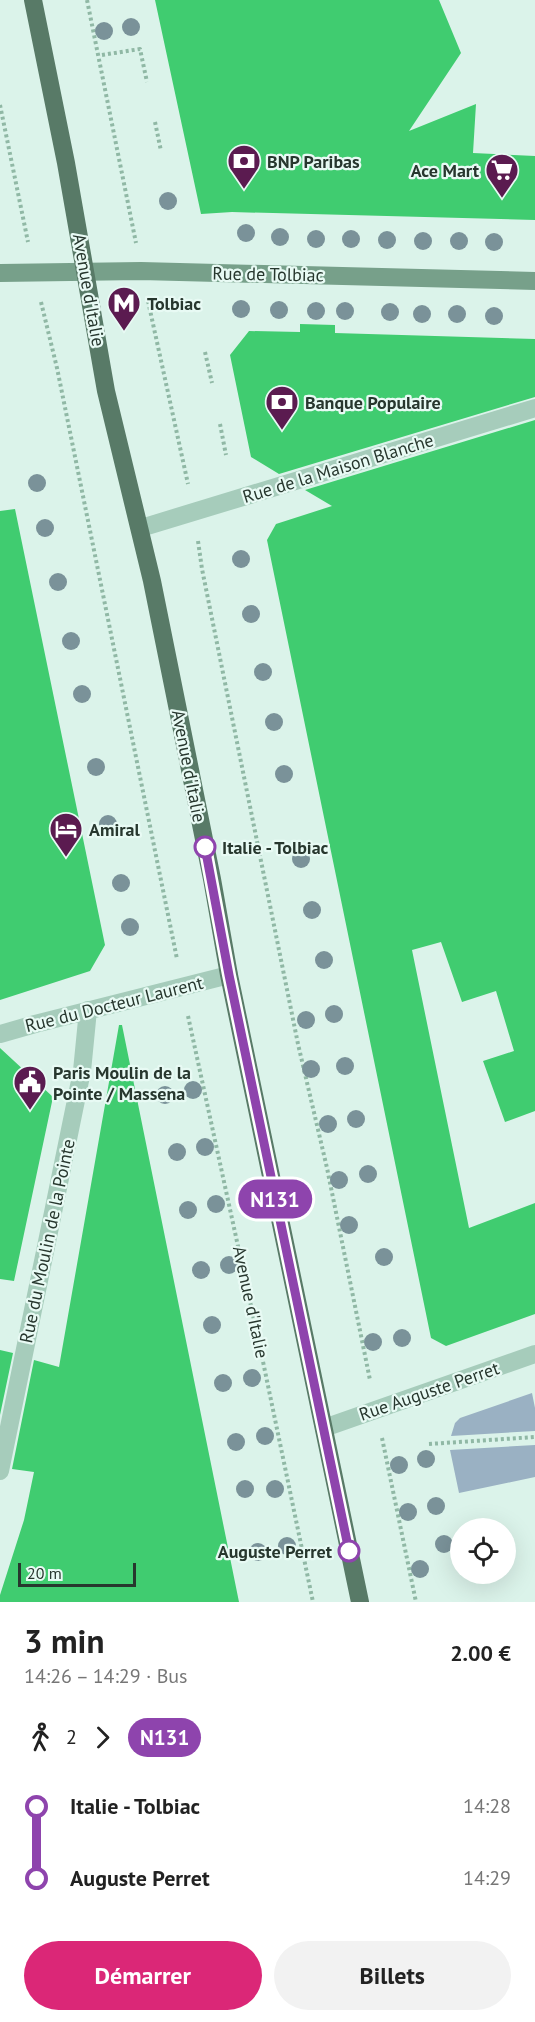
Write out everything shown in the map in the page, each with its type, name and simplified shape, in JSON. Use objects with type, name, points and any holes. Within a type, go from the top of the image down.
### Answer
[{"type":"main road","name":"Avenue d'Italie","points":[[33,0],[66,163],[106,391],[141,528],[212,879],[229,975],[360,1602]]},
{"type":"main road","name":"Rue de Tolbiac","points":[[0,273],[85,271],[535,281]]},
{"type":"street","name":"Rue de la Maison Blanche","points":[[141,528],[535,408]]},
{"type":"street","name":"Rue du Docteur Laurent","points":[[0,1034],[229,975]]},
{"type":"street","name":"Rue du Moulin de la Pointe","points":[[0,1472],[82,1071],[88,1010]]},
{"type":"street","name":"Rue Auguste Perret","points":[[324,1428],[535,1354]]},
{"type":"path","points":[[87,0],[135,236]]},
{"type":"path","points":[[102,55],[140,49],[147,82]]},
{"type":"path","points":[[0,105],[21,208]]},
{"type":"path","points":[[155,122],[161,151]]},
{"type":"path","points":[[149,304],[187,481]]},
{"type":"path","points":[[205,352],[212,383]]},
{"type":"path","name":"Avenue d'Italie","points":[[57,368],[182,987],[261,1352],[312,1602]]},
{"type":"path","points":[[220,424],[226,455]]},
{"type":"path","points":[[198,539],[296,1032],[327,1168],[368,1370]]},
{"type":"path","points":[[429,1444],[535,1437]]},
{"type":"path","points":[[383,1440],[416,1602]]},
{"type":"shaded area","points":[[532,1393],[535,1408],[535,1431],[451,1436],[455,1423],[460,1418]]},
{"type":"shaded area","points":[[535,1445],[535,1477],[459,1493],[450,1450]]},
{"type":"building","points":[[155,0],[439,0],[461,53],[409,131],[476,104],[473,153],[535,156],[535,220],[232,212],[201,214]]},
{"type":"building","points":[[300,324],[335,325],[335,333],[535,339],[535,397],[279,474],[251,457],[230,355],[249,331],[300,332]]},
{"type":"building","points":[[535,420],[535,1111],[505,1122],[483,1061],[514,1051],[496,991],[462,1002],[441,942],[412,950],[469,1228],[535,1203],[535,1314],[446,1346],[431,1338],[267,540],[276,524],[332,506],[305,490]]},
{"type":"building","points":[[15,509],[105,945],[90,971],[0,1000],[0,511]]},
{"type":"building","points":[[119,1025],[122,1025],[239,1602],[0,1602],[0,1595],[24,1520],[34,1472],[12,1469],[34,1360],[59,1367]]},
{"type":"building","points":[[0,1048],[53,1097],[14,1281],[0,1279]]},
{"type":"building","points":[[0,1350],[13,1353],[0,1415]]},
{"type":"bus line","name":"N131","points":[[205,847],[229,975],[349,1551]]},
{"type":"place","name":"BNP Paribas","points":[[244,190]]},
{"type":"place","name":"Ace Mart","points":[[502,199]]},
{"type":"place","name":"Tolbiac","points":[[124,332]]},
{"type":"place","name":"Banque Populaire","points":[[282,431]]},
{"type":"place","name":"Italie - Tolbiac","points":[[205,847]]},
{"type":"place","name":"Amiral","points":[[66,858]]},
{"type":"place","name":"Paris Moulin de la Pointe / Massena","points":[[30,1111]]},
{"type":"place","name":"Auguste Perret","points":[[349,1551]]}]
